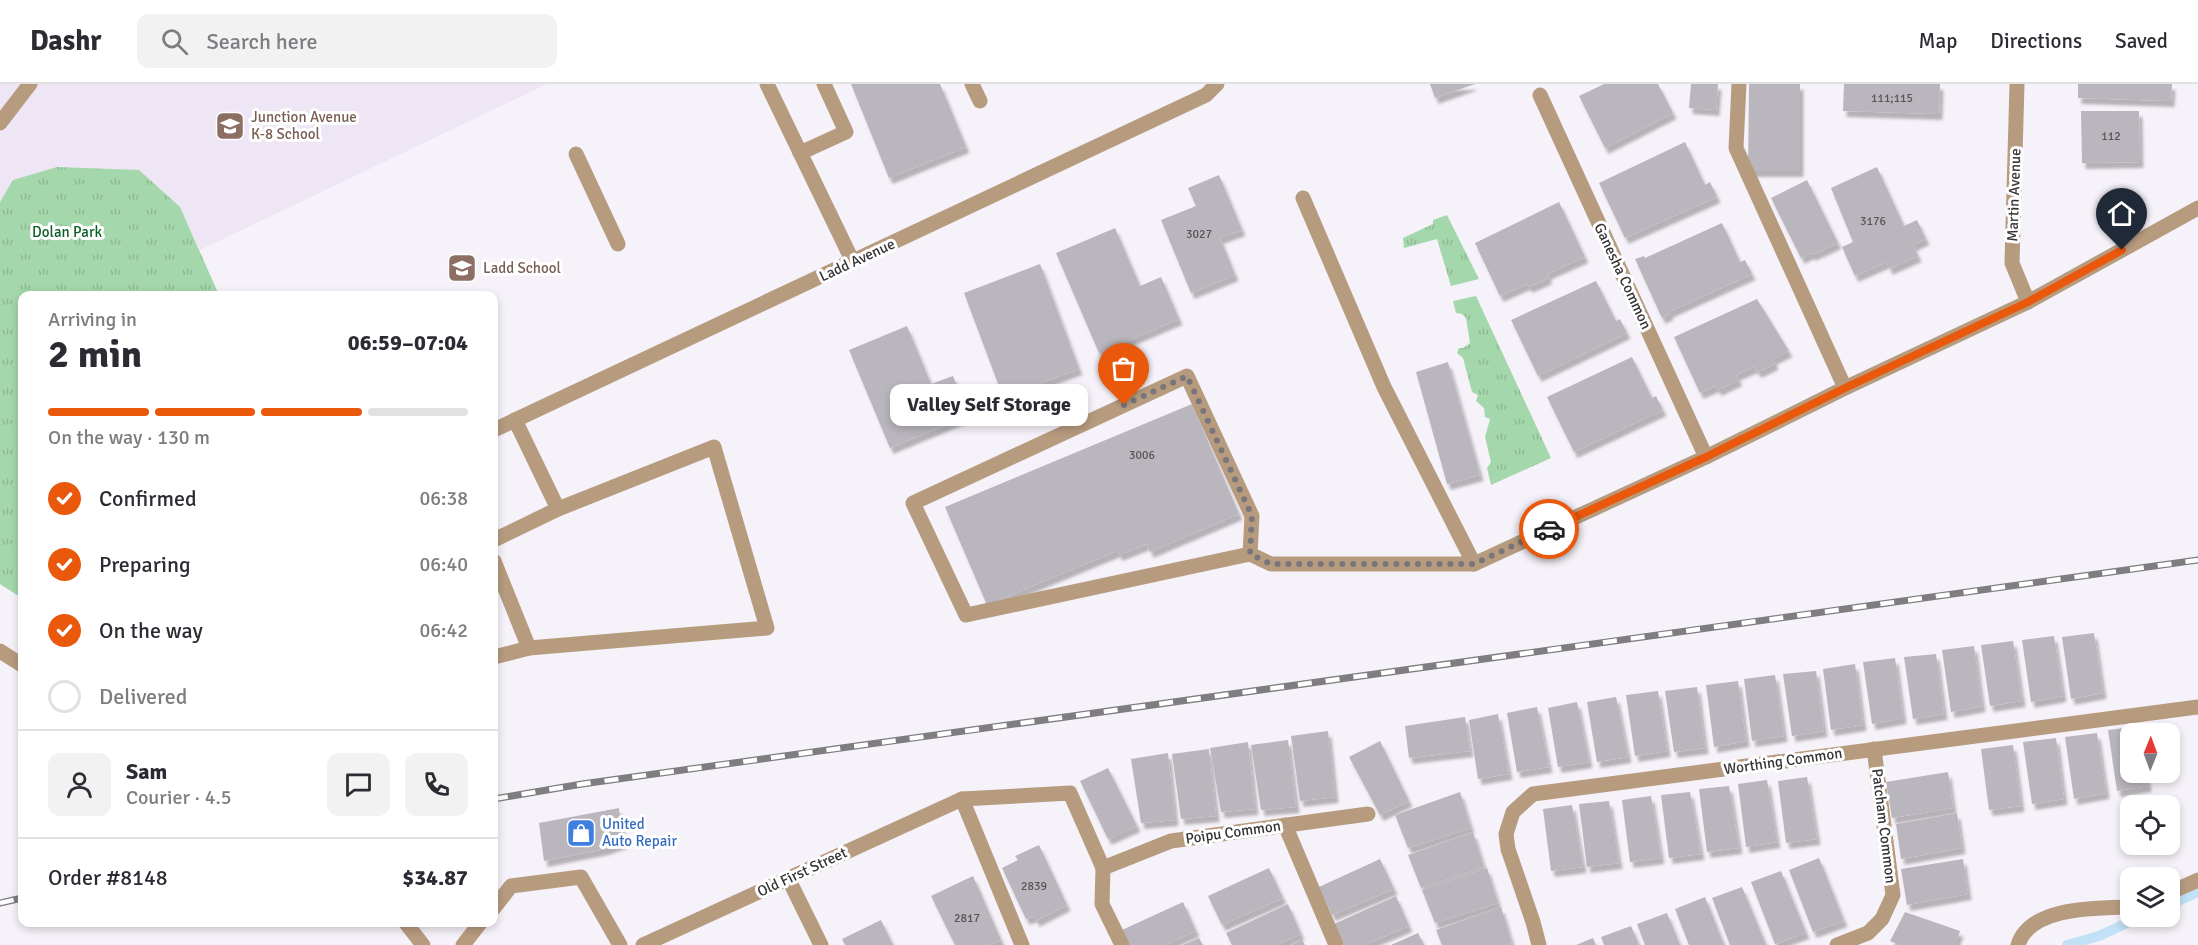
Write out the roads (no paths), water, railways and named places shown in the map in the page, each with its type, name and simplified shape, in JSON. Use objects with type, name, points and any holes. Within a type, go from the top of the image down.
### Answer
[{"type":"street","points":[[0,123],[30,84]]},
{"type":"street","points":[[767,84],[853,262]]},
{"type":"street","points":[[800,153],[846,132],[824,84]]},
{"type":"street","points":[[972,84],[980,101]]},
{"type":"street","name":"Ladd Avenue","points":[[498,428],[1206,95],[1217,84]]},
{"type":"street","points":[[1739,84],[1736,148],[1845,388]]},
{"type":"street","name":"Martin Avenue","points":[[2017,84],[2012,263],[2028,302]]},
{"type":"street","name":"Ganesha Common","points":[[1540,95],[1706,457]]},
{"type":"street","points":[[576,154],[618,244]]},
{"type":"street","points":[[1303,198],[1384,387],[1474,564]]},
{"type":"street","points":[[1250,554],[1252,516],[1187,376],[913,503],[966,615],[1250,554],[1271,564],[1474,564],[1706,457],[1845,388],[2028,302],[2198,208]]},
{"type":"street","points":[[515,420],[558,509]]},
{"type":"street","points":[[498,538],[558,509],[714,447],[767,628],[529,648],[498,656]]},
{"type":"street","points":[[498,571],[529,648]]},
{"type":"street","points":[[0,651],[18,662]]},
{"type":"street","name":"Worthing Common","points":[[1539,945],[1508,849],[1506,834],[1513,812],[1533,794],[2198,707]]},
{"type":"street","name":"Patcham Common","points":[[1837,945],[1868,933],[1882,919],[1893,895],[1874,749]]},
{"type":"street","points":[[1022,945],[962,799],[1070,793],[1103,868],[1102,904],[1122,945]]},
{"type":"street","name":"Old First Street","points":[[643,945],[962,799]]},
{"type":"street","name":"Poipu Common","points":[[1103,868],[1171,841],[1368,814]]},
{"type":"street","points":[[1285,825],[1335,945]]},
{"type":"street","points":[[498,903],[512,886],[581,877],[620,945]]},
{"type":"street","points":[[788,878],[821,945]]},
{"type":"street","points":[[2180,888],[2198,880]]},
{"type":"street","points":[[2019,945],[2020,940],[2038,920],[2072,911],[2120,909]]},
{"type":"street","points":[[409,927],[423,945]]},
{"type":"street","points":[[463,945],[477,927]]},
{"type":"waterway","points":[[2180,900],[2198,892]]},
{"type":"waterway","points":[[2067,945],[2099,936],[2120,926]]},
{"type":"railway","points":[[498,798],[582,784],[2198,560]]},
{"type":"railway","points":[[0,903],[18,899]]},
{"type":"place","name":"Junction Avenue K-8 School","points":[[230,126]]},
{"type":"place","name":"Ladd School","points":[[462,268]]},
{"type":"place","name":"Valley Self Storage","points":[[1124,405]]},
{"type":"place","name":"United Auto Repair","points":[[581,833]]},
{"type":"park label","name":"Dolan Park","points":[[67,232]]}]
